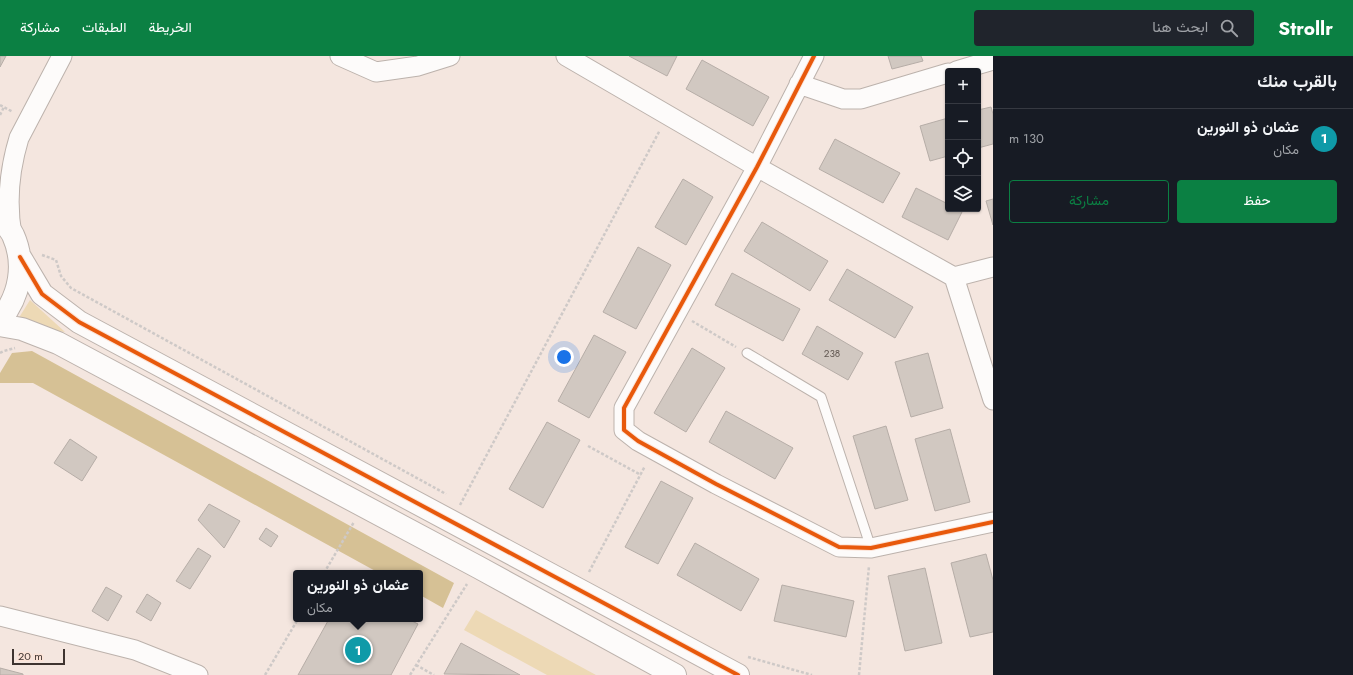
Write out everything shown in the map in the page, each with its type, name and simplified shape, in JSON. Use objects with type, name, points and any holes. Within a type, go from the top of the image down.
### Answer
[{"type":"street","points":[[0,320],[8,310],[16,293],[20,275],[16,245],[8,207],[9,179],[13,159],[19,138],[62,56]]},
{"type":"street","points":[[340,56],[376,72],[418,66],[450,56]]},
{"type":"street","points":[[566,56],[757,168],[954,277],[993,267]]},
{"type":"street","points":[[814,56],[757,168],[624,408],[624,430],[638,441],[716,484],[839,546],[871,548],[993,522]]},
{"type":"street","points":[[966,68],[993,60]]},
{"type":"street","points":[[799,84],[843,99],[861,99],[945,74]]},
{"type":"street","points":[[0,154],[19,138]]},
{"type":"street","points":[[0,217],[42,294],[79,322],[456,511],[598,599],[741,665]]},
{"type":"street","points":[[954,277],[993,400]]},
{"type":"street","points":[[0,325],[22,329],[58,343],[478,567],[675,675]]},
{"type":"street","points":[[584,625],[598,599]]},
{"type":"street","points":[[0,616],[135,650],[198,675]]},
{"type":"lane","points":[[747,353],[821,397],[871,548]]},
{"type":"path","points":[[0,115],[4,107]]},
{"type":"path","points":[[456,511],[668,115]]},
{"type":"path","points":[[16,245],[56,260],[61,276],[71,288],[447,495]]},
{"type":"path","points":[[676,313],[747,353]]},
{"type":"path","points":[[588,446],[640,474]]},
{"type":"path","points":[[596,576],[589,572],[654,450]]},
{"type":"path","points":[[456,511],[468,506]]},
{"type":"path","points":[[326,570],[354,522]]},
{"type":"path","points":[[859,675],[871,548]]},
{"type":"path","points":[[410,675],[478,567]]},
{"type":"path","points":[[265,675],[296,622]]},
{"type":"path","points":[[416,665],[434,675]]},
{"type":"path","points":[[741,665],[812,675]]},
{"type":"shaded area","points":[[30,300],[65,332],[15,324]]},
{"type":"shaded area","points":[[32,351],[454,583],[443,608],[423,597],[423,570],[374,570],[33,383],[0,383],[0,373],[12,353]]},
{"type":"shaded area","points":[[476,610],[596,675],[547,675],[464,630]]},
{"type":"building","points":[[0,56],[6,56],[0,67]]},
{"type":"building","points":[[629,56],[677,56],[667,76]]},
{"type":"building","points":[[888,56],[921,56],[923,61],[892,69]]},
{"type":"building","points":[[702,60],[769,97],[753,126],[686,89]]},
{"type":"building","points":[[991,107],[993,114],[993,144],[981,147],[981,140],[981,109]]},
{"type":"building","points":[[945,119],[945,157],[930,161],[920,126]]},
{"type":"building","points":[[835,139],[900,173],[883,203],[819,169]]},
{"type":"building","points":[[683,179],[713,197],[686,245],[655,227]]},
{"type":"building","points":[[916,188],[945,202],[945,212],[962,212],[948,240],[902,217]]},
{"type":"building","points":[[993,199],[993,225],[986,201]]},
{"type":"building","points":[[762,222],[828,261],[810,291],[744,251]]},
{"type":"building","points":[[638,247],[671,265],[636,329],[603,312]]},
{"type":"building","points":[[847,269],[913,307],[895,338],[829,300]]},
{"type":"building","points":[[732,273],[800,309],[783,341],[715,305]]},
{"type":"building","points":[[817,326],[863,353],[848,380],[802,354]]},
{"type":"building","points":[[594,335],[626,352],[589,418],[558,401]]},
{"type":"building","points":[[692,348],[725,368],[686,432],[654,413]]},
{"type":"building","points":[[928,353],[943,408],[911,417],[895,362]]},
{"type":"building","points":[[726,411],[793,448],[775,479],[709,442]]},
{"type":"building","points":[[547,422],[580,440],[543,508],[509,489]]},
{"type":"building","points":[[886,426],[908,500],[875,509],[853,436]]},
{"type":"building","points":[[950,429],[970,502],[935,511],[915,439]]},
{"type":"building","points":[[70,439],[97,457],[82,481],[54,463]]},
{"type":"building","points":[[661,481],[693,498],[658,564],[625,547]]},
{"type":"building","points":[[209,504],[240,521],[224,548],[198,520]]},
{"type":"building","points":[[266,528],[278,536],[271,547],[259,539]]},
{"type":"building","points":[[695,543],[759,579],[741,611],[677,575]]},
{"type":"building","points":[[198,548],[211,556],[190,589],[176,581]]},
{"type":"building","points":[[986,554],[993,580],[993,632],[970,637],[951,563]]},
{"type":"building","points":[[925,568],[942,643],[905,651],[888,576]]},
{"type":"building","points":[[782,585],[854,601],[846,637],[774,621]]},
{"type":"building","points":[[106,587],[122,596],[108,621],[92,611]]},
{"type":"building","points":[[147,594],[161,603],[151,621],[136,612]]},
{"type":"building","points":[[327,622],[414,622],[418,624],[391,675],[298,675]]},
{"type":"building","points":[[461,643],[520,675],[444,674]]},
{"type":"building","points":[[0,668],[23,674],[23,675],[0,675]]},
{"type":"cycle path","points":[[814,56],[757,167],[624,408],[624,430],[638,441],[716,484],[839,547],[871,548],[993,522]]},
{"type":"cycle path","points":[[20,257],[42,294],[79,322],[738,675]]},
{"type":"place","name":"عثمان ذو النورين","points":[[358,650]]}]
